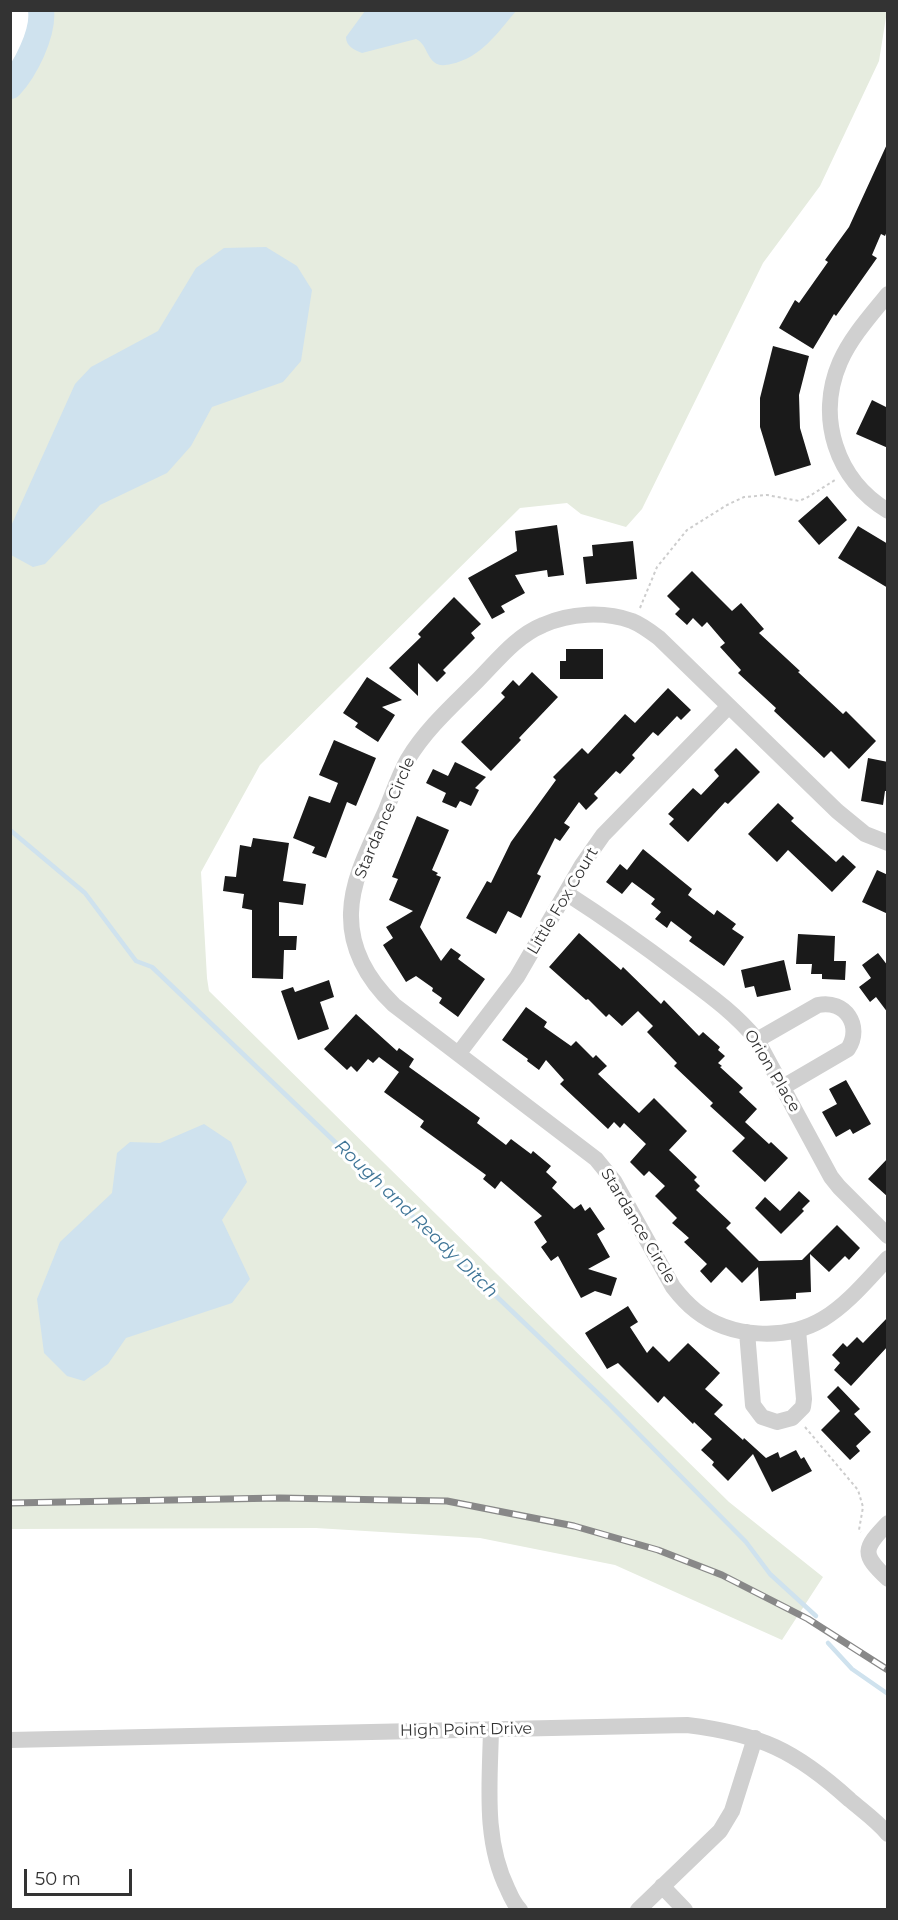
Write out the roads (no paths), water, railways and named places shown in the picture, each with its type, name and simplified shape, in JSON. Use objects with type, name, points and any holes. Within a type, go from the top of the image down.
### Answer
[{"type":"street","points":[[888,294],[841,360],[831,390],[829,415],[838,454],[847,472],[871,500],[888,511]]},
{"type":"street","name":"Stardance Circle","points":[[888,843],[865,834],[851,824],[664,642],[634,622],[599,615],[565,618],[535,628],[511,647],[420,742],[407,761],[359,874],[352,900],[352,927],[357,951],[365,970],[378,989],[394,1005],[583,1147],[602,1165],[614,1181],[667,1278],[696,1311],[727,1327],[747,1332],[771,1333],[798,1330],[828,1316],[888,1258]]},
{"type":"street","name":"Little Fox Court","points":[[459,1053],[517,977],[603,835],[729,706]]},
{"type":"street","name":"Orion Place","points":[[566,893],[613,924],[714,998],[742,1023],[757,1040],[831,1177],[888,1236]]},
{"type":"street","points":[[757,1040],[818,1005],[837,1006],[850,1018],[854,1034],[848,1049],[783,1087]]},
{"type":"street","points":[[747,1332],[752,1402],[762,1417],[771,1421],[783,1422],[795,1416],[802,1407],[804,1399],[798,1330]]},
{"type":"street","points":[[888,1523],[871,1542],[868,1553],[870,1561],[888,1580]]},
{"type":"street","name":"High Point Drive","points":[[10,1740],[687,1725],[723,1729],[778,1747],[804,1762],[888,1834]]},
{"type":"street","points":[[490,1730],[490,1819],[493,1853],[502,1880],[520,1910]]},
{"type":"street","points":[[638,1910],[720,1831],[732,1811],[755,1738]]},
{"type":"street","points":[[662,1886],[685,1910]]},
{"type":"water","points":[[365,11],[516,11],[480,50],[462,61],[443,65],[433,61],[420,41],[416,39],[362,53],[353,49],[347,43],[346,37]]},
{"type":"water","points":[[266,247],[297,266],[312,290],[301,361],[283,382],[212,407],[191,446],[167,473],[100,505],[45,564],[33,567],[11,555],[11,526],[75,384],[91,367],[158,331],[196,268],[224,248]]},
{"type":"water","points":[[204,1124],[231,1142],[247,1182],[222,1220],[250,1279],[232,1303],[126,1338],[108,1364],[84,1381],[67,1376],[44,1353],[37,1299],[60,1242],[112,1193],[117,1153],[130,1142],[160,1143]]},
{"type":"waterway","name":"Rough and Ready Ditch","points":[[10,86],[22,71],[32,51],[40,29],[41,10]]},
{"type":"waterway","name":"Rough and Ready Ditch","points":[[10,830],[85,893],[136,961],[152,967],[608,1403],[746,1542],[770,1574],[816,1616]]},
{"type":"waterway","name":"Rough and Ready Ditch","points":[[828,1643],[852,1669],[888,1694]]},
{"type":"railway","points":[[10,1503],[280,1498],[447,1501],[574,1526],[658,1550],[722,1575],[808,1619],[888,1670]]}]
